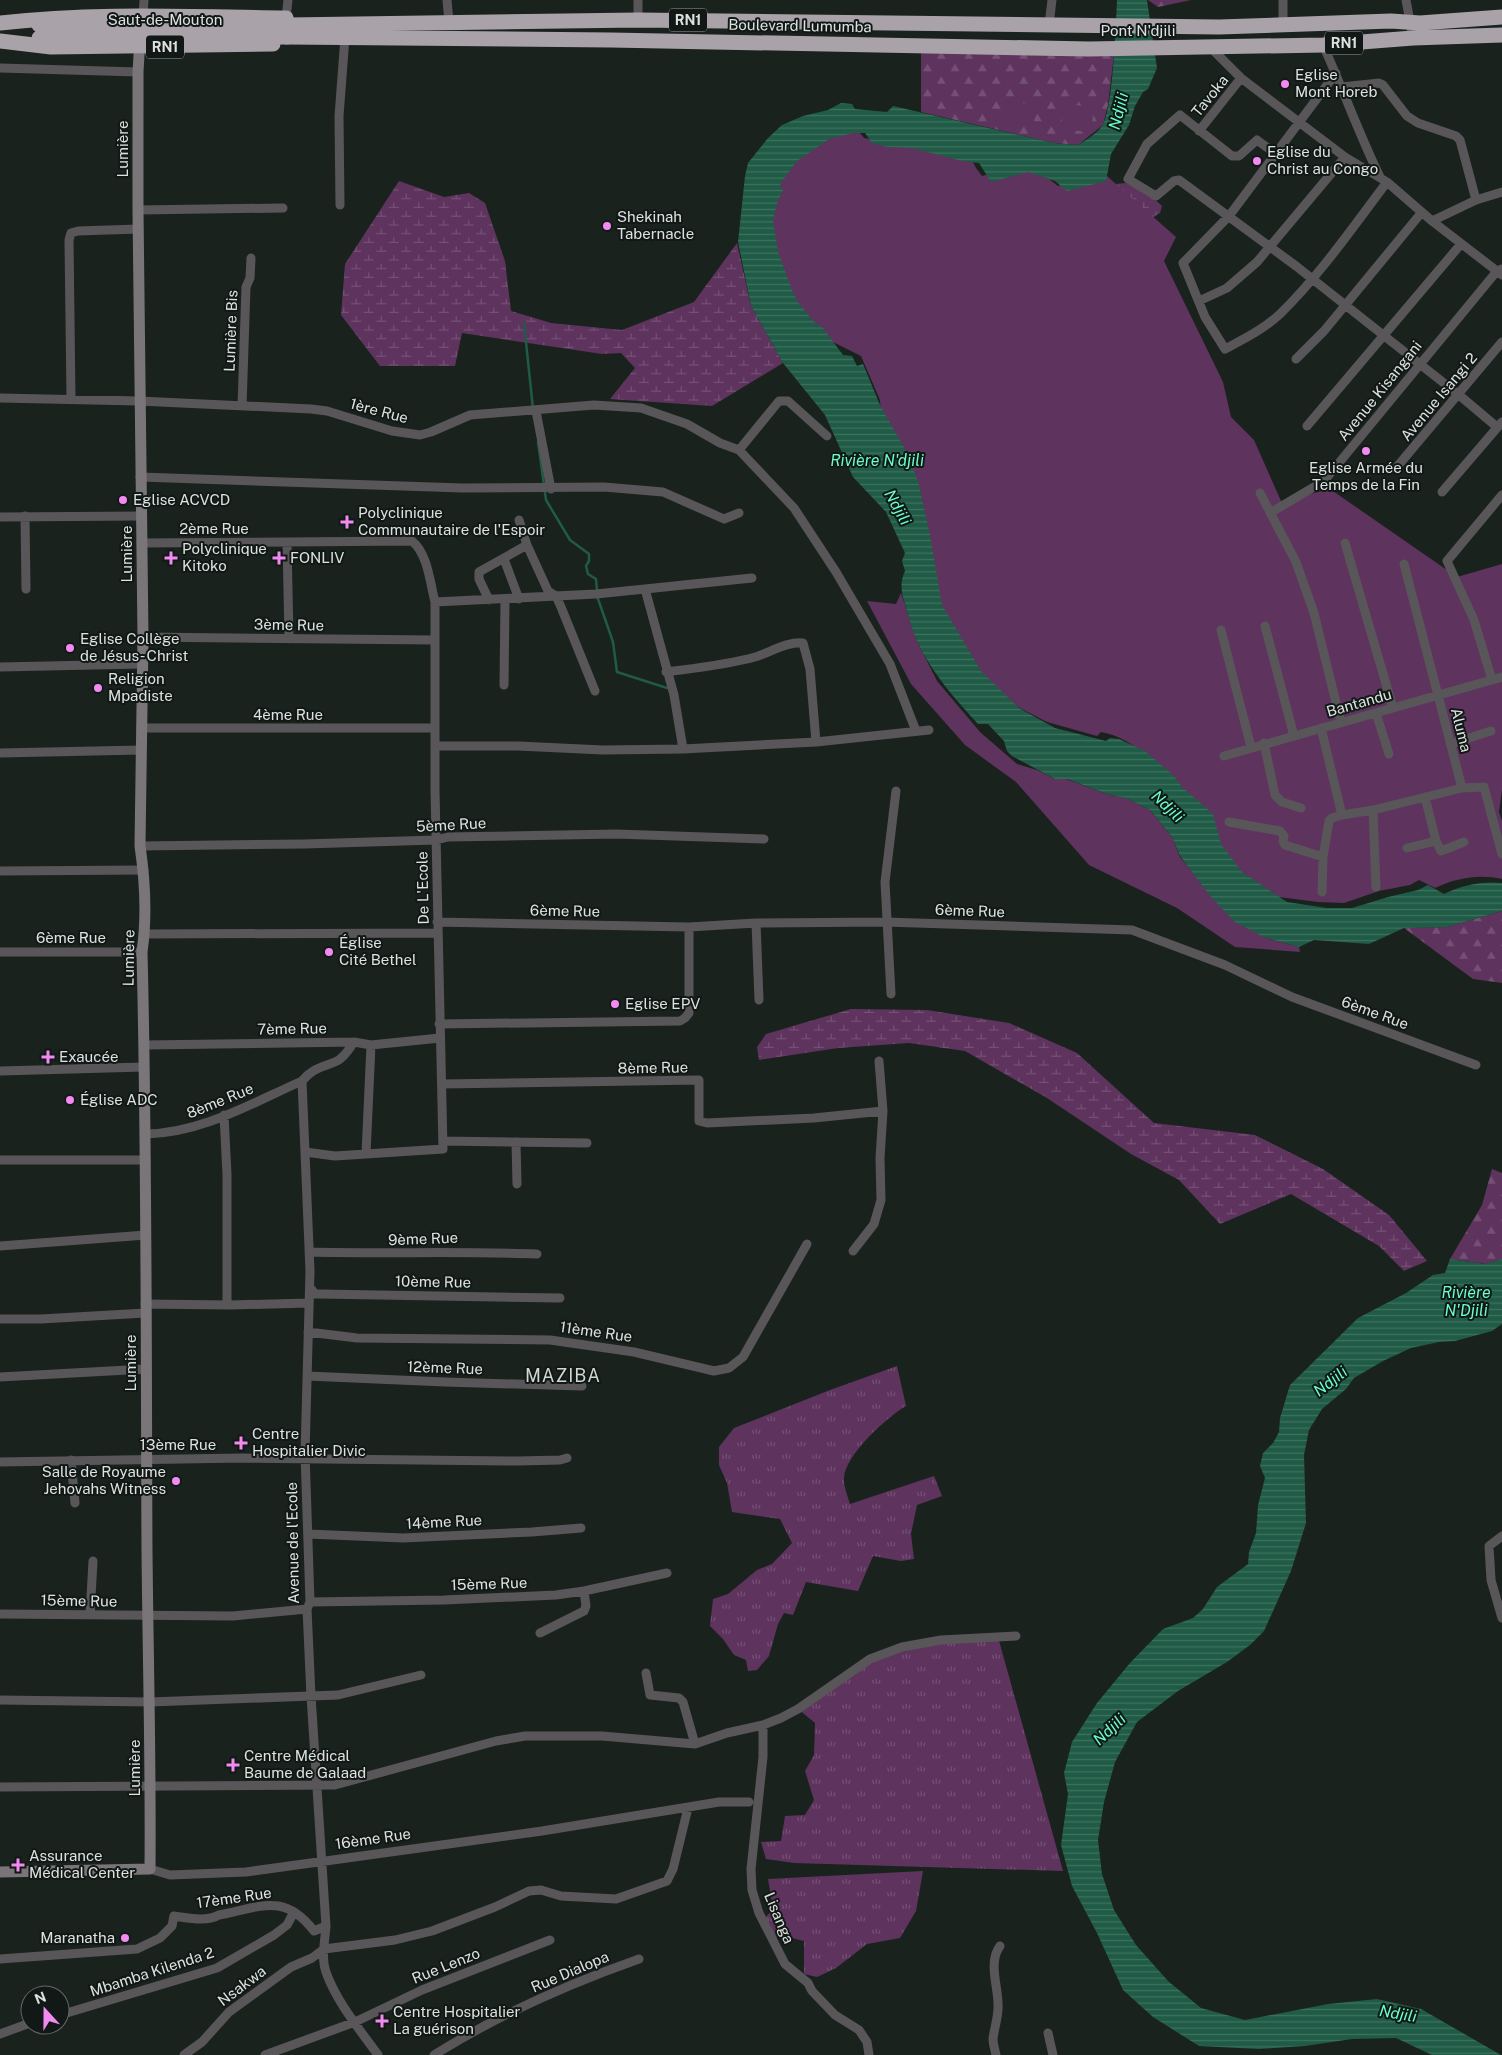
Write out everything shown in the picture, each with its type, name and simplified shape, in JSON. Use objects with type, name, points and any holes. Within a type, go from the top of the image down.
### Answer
[{"type":"highway","name":"RN1","points":[[0,24],[52,17],[143,16],[287,27]]},
{"type":"highway","name":"RN1","points":[[1283,25],[1391,20],[1420,23],[1502,17]]},
{"type":"highway","name":"Boulevard Lumumba","points":[[287,27],[449,22],[638,20],[1088,26]]},
{"type":"highway","name":"Saut-de-Mouton","points":[[0,24],[39,31]]},
{"type":"highway","name":"Pont N'djili","points":[[1088,26],[1283,25]]},
{"type":"highway","name":"Saut-de-Mouton","points":[[0,39],[39,31],[287,27],[337,37]]},
{"type":"highway","name":"RN1","points":[[1209,46],[1323,45],[1413,38],[1502,35]]},
{"type":"highway","name":"RN1","points":[[0,39],[51,47],[138,47],[278,44],[337,37]]},
{"type":"highway","name":"Boulevard Lumumba","points":[[337,37],[1089,49]]},
{"type":"highway","name":"Pont N'djili","points":[[1089,49],[1209,46]]},
{"type":"street","points":[[143,16],[144,0]]},
{"type":"street","points":[[287,27],[288,0]]},
{"type":"street","points":[[447,0],[449,22]]},
{"type":"street","points":[[638,0],[638,20]]},
{"type":"street","points":[[1049,25],[1052,0]]},
{"type":"street","points":[[1283,0],[1283,25]]},
{"type":"street","points":[[1406,0],[1413,38]]},
{"type":"street","name":"Lumière","points":[[143,16],[138,47],[139,401],[143,637],[141,664],[140,846],[144,870],[144,934],[142,952],[146,1134],[145,1309],[147,1616],[151,1786],[150,1869]]},
{"type":"street","points":[[337,37],[340,205]]},
{"type":"street","points":[[1323,45],[1342,87],[1359,133],[1383,180]]},
{"type":"street","points":[[1209,46],[1241,78],[1345,156],[1383,180],[1461,244],[1500,272]]},
{"type":"street","points":[[0,68],[138,72]]},
{"type":"street","points":[[1336,73],[1229,216],[1183,263],[1212,331],[1224,349],[1246,338],[1279,314],[1348,234],[1383,180]]},
{"type":"street","name":"Tavoka","points":[[1199,130],[1241,78]]},
{"type":"street","points":[[1342,87],[1379,83],[1383,85],[1407,116],[1418,123],[1456,136],[1462,146],[1476,200]]},
{"type":"street","name":"Tavoka","points":[[1229,216],[1179,180],[1174,181],[1156,196],[1128,179],[1148,144],[1176,116],[1183,116],[1235,157],[1256,140],[1276,154]]},
{"type":"street","points":[[1199,301],[1227,288],[1257,262],[1345,156]]},
{"type":"street","points":[[1432,221],[1476,200],[1502,192]]},
{"type":"street","points":[[138,210],[282,208]]},
{"type":"street","points":[[1296,360],[1312,345],[1422,212]]},
{"type":"street","points":[[1229,216],[1500,424],[1442,492]]},
{"type":"street","points":[[71,399],[68,240],[71,233],[78,231],[138,230]]},
{"type":"street","points":[[1307,426],[1461,244]]},
{"type":"street","name":"Lumière Bis","points":[[242,406],[246,286],[250,278],[251,258]]},
{"type":"street","name":"Avenue Kisangani","points":[[1270,513],[1324,481],[1420,364],[1500,272]]},
{"type":"street","name":"Avenue Isangi 2","points":[[1396,468],[1502,342]]},
{"type":"street","name":"1ère Rue","points":[[0,398],[139,401],[319,410],[392,431],[420,435],[432,432],[470,415],[594,405],[641,408],[687,424],[720,443],[739,450]]},
{"type":"street","points":[[827,436],[788,401],[779,401],[739,450],[794,508],[836,572],[890,664],[916,731]]},
{"type":"street","points":[[534,411],[551,489]]},
{"type":"street","points":[[140,477],[462,488],[551,489],[604,487],[663,492],[724,519],[740,513]]},
{"type":"street","points":[[1260,493],[1296,562],[1314,613],[1341,723]]},
{"type":"street","points":[[1492,680],[1474,620],[1447,561],[1502,495]]},
{"type":"street","points":[[25,516],[26,589]]},
{"type":"street","points":[[0,517],[142,516]]},
{"type":"street","points":[[519,520],[527,545],[548,591],[556,596],[595,691]]},
{"type":"street","name":"2ème Rue","points":[[141,543],[412,541]]},
{"type":"street","name":"De L'Ecole","points":[[412,541],[423,558],[434,602],[437,933],[443,1145]]},
{"type":"street","points":[[287,542],[290,639]]},
{"type":"street","points":[[1345,543],[1393,708]]},
{"type":"street","points":[[489,600],[478,575],[479,572],[527,545]]},
{"type":"street","points":[[504,559],[519,599]]},
{"type":"street","name":"Aluma","points":[[1404,564],[1438,687],[1438,695],[1462,788]]},
{"type":"street","points":[[434,602],[519,599],[752,578]]},
{"type":"street","points":[[645,589],[666,672],[674,695],[683,748]]},
{"type":"street","points":[[504,600],[504,685]]},
{"type":"street","points":[[1265,626],[1294,736]]},
{"type":"street","points":[[1221,630],[1251,747]]},
{"type":"street","name":"3ème Rue","points":[[143,637],[434,640]]},
{"type":"street","points":[[666,672],[730,663],[795,644],[803,644],[810,669],[816,742]]},
{"type":"street","points":[[0,667],[141,664]]},
{"type":"street","name":"Bantandu","points":[[1224,756],[1264,743],[1502,677]]},
{"type":"street","points":[[1376,713],[1389,754]]},
{"type":"street","name":"4ème Rue","points":[[141,728],[435,728]]},
{"type":"street","points":[[1321,728],[1345,815]]},
{"type":"street","points":[[435,746],[518,746],[603,750],[683,748],[816,742],[929,730]]},
{"type":"street","points":[[1450,744],[1491,731]]},
{"type":"street","points":[[1264,743],[1275,795],[1282,802],[1301,808]]},
{"type":"street","points":[[0,754],[141,750]]},
{"type":"street","points":[[1322,892],[1328,821],[1332,818],[1462,788],[1484,787],[1502,854]]},
{"type":"street","points":[[891,994],[885,922],[885,882],[896,790]]},
{"type":"street","points":[[1425,797],[1436,842],[1441,851],[1464,842]]},
{"type":"street","points":[[1373,810],[1376,887]]},
{"type":"street","points":[[1229,822],[1280,831],[1284,836],[1284,845],[1324,856]]},
{"type":"street","name":"5ème Rue","points":[[140,846],[304,844],[436,840],[448,837],[616,834],[764,839]]},
{"type":"street","points":[[1408,848],[1436,842]]},
{"type":"street","points":[[0,871],[144,870]]},
{"type":"street","name":"6ème Rue","points":[[437,922],[689,927],[756,923],[885,922],[1132,930],[1225,965],[1292,997],[1476,1065]]},
{"type":"street","points":[[756,923],[759,1000]]},
{"type":"street","points":[[439,1024],[680,1021],[689,1013],[689,927]]},
{"type":"street","points":[[144,934],[437,933]]},
{"type":"street","name":"6ème Rue","points":[[0,952],[142,952]]},
{"type":"street","name":"7ème Rue","points":[[144,1045],[354,1042],[370,1045],[440,1038]]},
{"type":"street","points":[[302,1081],[310,1071],[338,1060],[354,1042]]},
{"type":"street","points":[[366,1154],[370,1045]]},
{"type":"street","points":[[853,1251],[874,1224],[881,1200],[880,1158],[883,1111],[879,1060]]},
{"type":"street","points":[[0,1071],[144,1067]]},
{"type":"street","name":"8ème Rue","points":[[442,1084],[699,1080],[698,1121],[706,1123],[814,1118],[883,1111]]},
{"type":"street","name":"8ème Rue","points":[[146,1134],[166,1134],[188,1129],[302,1081]]},
{"type":"street","name":"Avenue de l'Ecole","points":[[302,1081],[310,1286],[305,1458],[311,1696],[326,1926],[324,1949],[326,1971],[334,1988],[354,2022],[378,2055]]},
{"type":"street","points":[[224,1115],[227,1175],[226,1305]]},
{"type":"street","points":[[305,1152],[335,1156],[443,1145],[516,1142],[587,1143]]},
{"type":"street","points":[[516,1142],[517,1184]]},
{"type":"street","points":[[0,1160],[146,1160]]},
{"type":"street","points":[[0,1246],[146,1235]]},
{"type":"street","name":"11ème Rue","points":[[308,1332],[357,1338],[550,1340],[634,1352],[714,1371],[729,1368],[743,1357],[808,1244]]},
{"type":"street","name":"9ème Rue","points":[[309,1252],[378,1254],[464,1251],[536,1254]]},
{"type":"street","name":"10ème Rue","points":[[310,1286],[315,1294],[560,1298]]},
{"type":"street","points":[[0,1319],[41,1319],[145,1309],[309,1303]]},
{"type":"street","points":[[0,1377],[146,1369]]},
{"type":"street","name":"12ème Rue","points":[[307,1376],[582,1386]]},
{"type":"street","name":"13ème Rue","points":[[0,1462],[305,1458],[518,1461],[560,1460],[567,1458]]},
{"type":"street","points":[[71,1460],[75,1502]]},
{"type":"street","name":"14ème Rue","points":[[308,1534],[403,1538],[581,1528]]},
{"type":"street","points":[[1502,1536],[1489,1546],[1491,1580],[1502,1618]]},
{"type":"street","points":[[90,1615],[93,1561]]},
{"type":"street","name":"15ème Rue","points":[[0,1614],[233,1616],[309,1606],[534,1596],[584,1591],[667,1573]]},
{"type":"street","points":[[540,1633],[584,1611],[586,1606],[584,1591]]},
{"type":"street","points":[[0,1787],[335,1785],[496,1740],[525,1736],[602,1736],[695,1744],[727,1733],[763,1725],[798,1709],[870,1659],[902,1647],[941,1640],[1016,1636]]},
{"type":"street","points":[[646,1673],[650,1695],[679,1698],[683,1702],[695,1744]]},
{"type":"street","points":[[0,1700],[150,1702],[338,1695],[421,1674]]},
{"type":"street","name":"Lisanga","points":[[763,1725],[763,1757],[751,1869],[752,1890],[759,1913],[785,1964],[808,1983],[812,1991],[835,2015],[859,2030],[867,2042],[869,2055]]},
{"type":"street","name":"16ème Rue","points":[[0,1872],[150,1869],[170,1875],[246,1872],[542,1832],[650,1812],[688,1808],[718,1802],[749,1802]]},
{"type":"street","points":[[324,1949],[396,1940],[432,1931],[495,1907],[528,1891],[541,1890],[561,1896],[616,1899],[653,1888],[667,1881],[671,1876],[688,1808]]},
{"type":"street","name":"17ème Rue","points":[[0,1959],[137,1949],[160,1938],[172,1926],[174,1916],[213,1918],[272,1904],[284,1906],[302,1916],[314,1931],[326,1926]]},
{"type":"street","name":"Mbamba Kilenda 2","points":[[70,2012],[217,1968],[274,1935],[287,1924],[294,1912]]},
{"type":"street","name":"Rue Lenzo","points":[[265,2055],[354,2022],[422,1990],[550,1940]]},
{"type":"street","points":[[996,2055],[993,2040],[997,2023],[998,2003],[995,1968],[996,1951],[1000,1946]]},
{"type":"street","name":"Nsakwa","points":[[184,2055],[202,2042],[229,2012],[291,1967],[312,1958],[324,1949]]},
{"type":"street","name":"Rue Dialopa","points":[[434,2055],[464,2037],[576,1981],[639,1959]]},
{"type":"street","points":[[0,2034],[20,2026]]},
{"type":"street","points":[[1048,2033],[1053,2055]]},
{"type":"green space","points":[[1148,0],[1191,0],[1158,7]]},
{"type":"green space","points":[[1115,46],[1108,105],[1103,125],[1078,145],[1054,143],[921,112],[921,49]]},
{"type":"green space","points":[[1006,102],[1035,104],[1034,124],[1004,121]]},
{"type":"green space","points":[[1064,104],[1094,107],[1091,132],[1061,129]]},
{"type":"green space","points":[[856,128],[864,138],[971,158],[982,176],[1019,167],[1049,179],[1058,186],[1080,179],[1099,169],[1176,237],[1164,261],[1223,382],[1231,417],[1254,440],[1281,501],[1330,489],[1457,577],[1502,564],[1502,790],[1499,812],[1502,821],[1502,879],[1468,878],[1435,888],[1419,880],[1410,885],[1379,891],[1344,903],[1279,897],[1233,867],[1141,751],[1107,733],[1101,732],[1097,736],[1047,722],[1010,703],[972,665],[949,628],[881,417],[880,400],[861,356],[825,338],[804,315],[769,246],[770,195],[788,155]]},
{"type":"green space","points":[[399,181],[444,197],[469,193],[485,203],[505,261],[511,311],[551,323],[622,330],[694,302],[737,243],[751,306],[783,363],[712,406],[610,399],[635,368],[621,353],[602,354],[462,333],[455,366],[380,366],[341,315],[345,264]]},
{"type":"green space","points":[[1126,183],[1150,195],[1162,206],[1160,213],[1137,227],[1115,184]]},
{"type":"green space","points":[[901,593],[917,641],[937,681],[980,732],[1017,764],[1037,770],[1055,779],[1066,779],[1107,794],[1128,799],[1150,810],[1172,837],[1180,857],[1196,876],[1266,938],[1299,947],[1300,952],[1235,947],[1177,908],[1089,865],[1016,782],[965,745],[911,684],[867,601],[896,604]]},
{"type":"green space","points":[[1502,911],[1502,983],[1473,979],[1404,928],[1447,927]]},
{"type":"green space","points":[[851,1009],[927,1010],[1009,1023],[1077,1053],[1154,1123],[1255,1135],[1323,1169],[1389,1215],[1427,1261],[1404,1271],[1379,1246],[1291,1194],[1220,1224],[1179,1180],[1131,1154],[1047,1098],[965,1051],[909,1043],[838,1048],[759,1060],[757,1047],[766,1034]]},
{"type":"green space","points":[[1492,1169],[1502,1173],[1502,1259],[1486,1264],[1450,1259],[1482,1205]]},
{"type":"green space","points":[[897,1366],[906,1406],[888,1419],[859,1448],[846,1469],[844,1481],[850,1504],[934,1476],[942,1496],[917,1505],[911,1534],[914,1559],[901,1561],[873,1556],[858,1591],[806,1582],[793,1615],[784,1613],[778,1624],[769,1656],[757,1670],[748,1671],[746,1660],[734,1655],[723,1639],[710,1626],[713,1599],[728,1594],[757,1570],[772,1564],[792,1543],[780,1519],[732,1512],[727,1483],[719,1465],[719,1447],[734,1428]]},
{"type":"green space","points":[[998,1637],[1063,1871],[794,1863],[766,1859],[761,1842],[781,1841],[785,1816],[805,1815],[814,1800],[805,1771],[814,1755],[815,1723],[798,1709],[870,1659],[915,1645]]},
{"type":"green space","points":[[923,1871],[916,1911],[900,1938],[867,1944],[836,1968],[817,1977],[804,1974],[804,1941],[784,1936],[771,1938],[765,1918],[773,1909],[768,1879]]},
{"type":"water","name":"Rivière N'djili","points":[[1117,0],[1147,0],[1157,68],[1148,89],[1143,92],[1135,106],[1129,125],[1111,154],[1106,181],[1067,191],[1055,181],[1028,172],[991,182],[979,163],[962,161],[912,148],[887,147],[872,143],[865,133],[853,133],[829,139],[797,161],[780,184],[783,191],[778,200],[773,220],[778,252],[792,290],[798,302],[813,321],[823,328],[843,355],[852,356],[857,366],[863,364],[880,405],[906,451],[918,481],[930,535],[942,605],[981,671],[1019,708],[1055,728],[1106,741],[1110,738],[1119,739],[1145,751],[1213,814],[1221,844],[1242,872],[1287,902],[1327,908],[1352,908],[1418,890],[1428,885],[1444,894],[1472,884],[1502,883],[1502,911],[1447,927],[1404,928],[1369,944],[1314,940],[1299,947],[1266,938],[1235,922],[1211,897],[1180,856],[1172,837],[1150,810],[1128,799],[1107,794],[1067,779],[1055,779],[1012,756],[1007,751],[1004,741],[988,724],[978,724],[944,685],[929,664],[917,641],[904,601],[902,582],[905,571],[902,561],[905,553],[886,512],[853,477],[825,415],[783,363],[751,306],[738,242],[745,176],[748,163],[768,138],[782,125],[803,116],[828,110],[841,103],[852,104],[855,109],[887,112],[893,106],[1054,143],[1078,145],[1097,132],[1106,117],[1113,66]]},
{"type":"water","name":"Rivière N'Djili","points":[[1450,1259],[1485,1264],[1502,1259],[1502,1324],[1492,1331],[1455,1341],[1439,1342],[1411,1348],[1383,1361],[1354,1378],[1346,1389],[1322,1409],[1309,1430],[1304,1455],[1306,1523],[1291,1571],[1264,1631],[1250,1645],[1227,1662],[1178,1691],[1137,1722],[1115,1762],[1104,1802],[1098,1840],[1102,1874],[1114,1910],[1136,1945],[1168,1981],[1201,2008],[1245,2020],[1328,2004],[1377,1999],[1421,2009],[1501,2055],[1432,2055],[1396,2038],[1352,2039],[1305,2046],[1259,2049],[1199,2046],[1153,2017],[1123,1990],[1097,1933],[1072,1886],[1061,1845],[1068,1794],[1064,1773],[1072,1742],[1097,1703],[1130,1663],[1163,1629],[1193,1618],[1203,1609],[1217,1587],[1248,1564],[1249,1552],[1256,1533],[1258,1505],[1265,1478],[1260,1466],[1263,1453],[1273,1443],[1279,1432],[1280,1418],[1290,1385],[1358,1318],[1406,1293],[1433,1275],[1445,1273]]},
{"type":"waterway","points":[[524,323],[533,409]]},
{"type":"waterway","points":[[538,442],[546,500],[570,540],[589,554],[589,561],[586,566],[588,574],[596,579],[597,591]]},
{"type":"waterway","points":[[597,596],[613,642],[617,672],[667,688]]},
{"type":"place","name":"Eglise Mont Horeb","points":[[1285,84]]},
{"type":"place","name":"Eglise du Christ au Congo","points":[[1257,161]]},
{"type":"place","name":"Shekinah Tabernacle","points":[[607,226]]},
{"type":"place","name":"Eglise Armée du Temps de la Fin","points":[[1366,451]]},
{"type":"place","name":"Eglise ACVCD","points":[[123,500]]},
{"type":"place","name":"Polyclinique Communautaire de l'Espoir","points":[[347,522]]},
{"type":"place","name":"Polyclinique Kitoko","points":[[171,558]]},
{"type":"place","name":"FONLIV","points":[[279,558]]},
{"type":"place","name":"Eglise Collège de Jésus- Christ","points":[[70,648]]},
{"type":"place","name":"Religion Mpadiste","points":[[98,688]]},
{"type":"place","name":"Église Cité Bethel","points":[[329,952]]},
{"type":"place","name":"Eglise EPV","points":[[615,1004]]},
{"type":"place","name":"Exaucée","points":[[48,1057]]},
{"type":"place","name":"Église ADC","points":[[70,1100]]},
{"type":"place","name":"Centre Hospitalier Divic","points":[[241,1443]]},
{"type":"place","name":"Salle de Royaume Jehovahs Witness","points":[[176,1481]]},
{"type":"place","name":"Centre Médical Baume de Galaad","points":[[233,1765]]},
{"type":"place","name":"Assurance Médical Center","points":[[18,1865]]},
{"type":"place","name":"Maranatha","points":[[125,1938]]},
{"type":"place","name":"Centre Hospitalier La guérison","points":[[382,2021]]},
{"type":"district","name":"MAZIBA","points":[[563,1376]]},
{"type":"water label","name":"Ndjili","points":[[1118,111]]},
{"type":"water label","name":"Ndjili","points":[[898,507]]},
{"type":"water label","name":"Ndjili","points":[[1168,806]]},
{"type":"water label","name":"Ndjili","points":[[1330,1381]]},
{"type":"water label","name":"Ndjili","points":[[1109,1729]]},
{"type":"water label","name":"Ndjili","points":[[1398,2013]]}]
